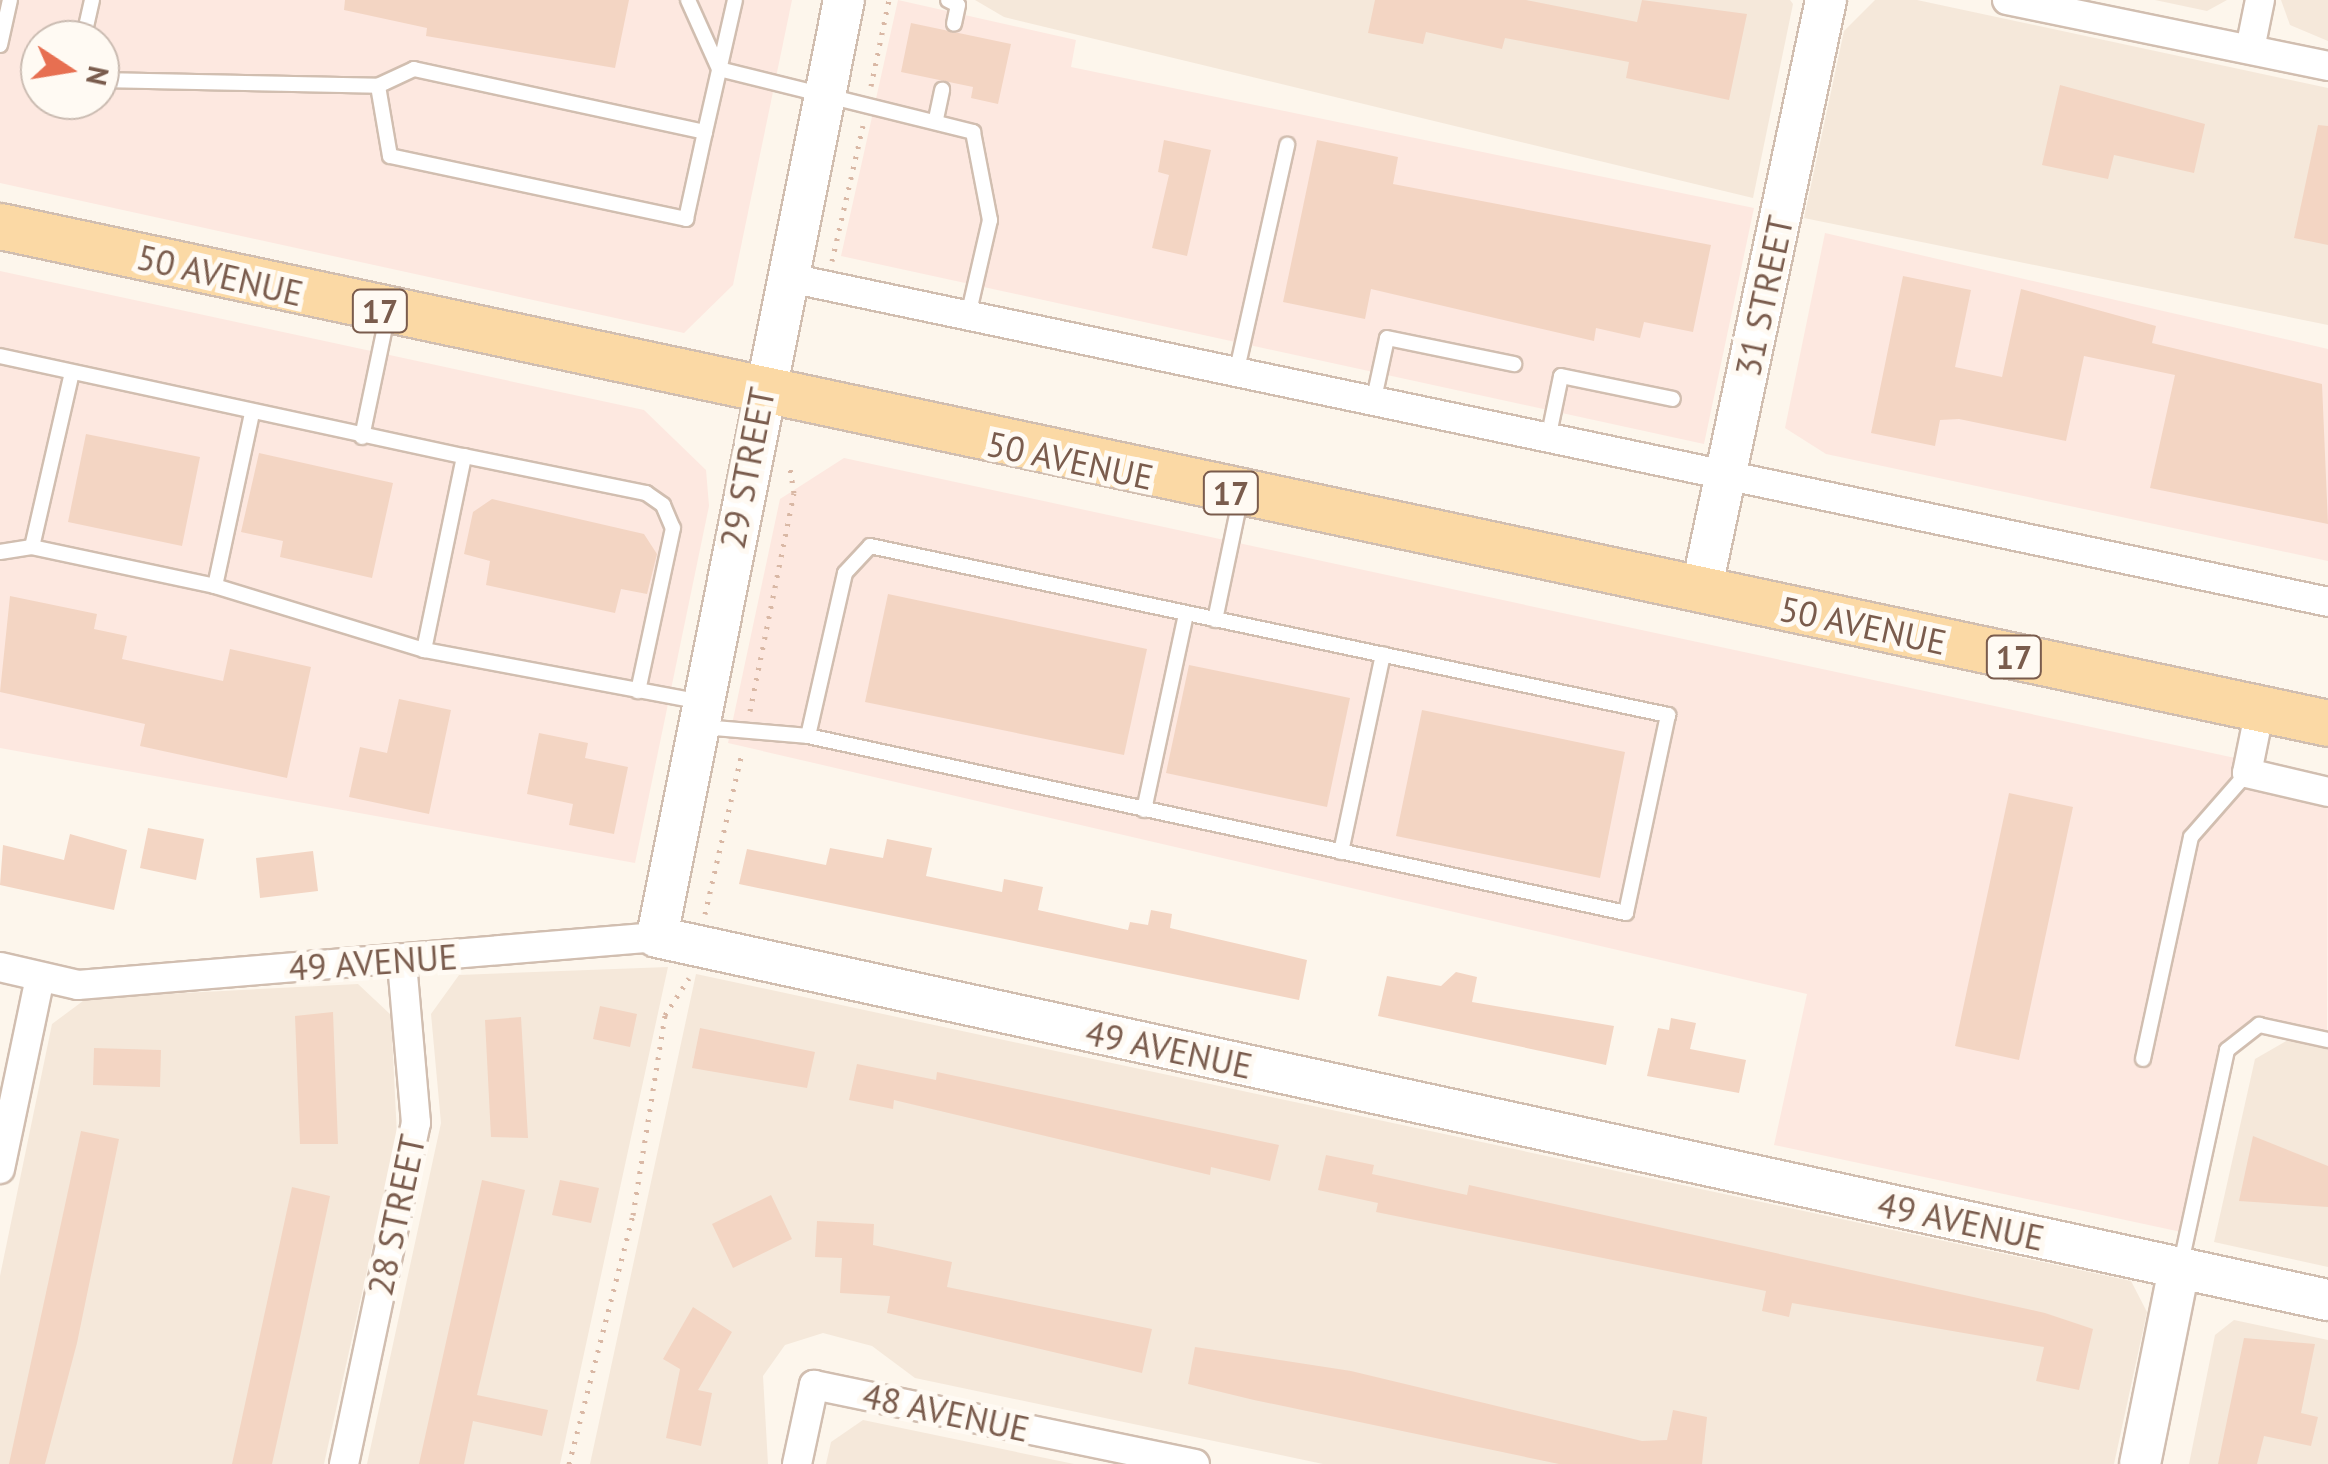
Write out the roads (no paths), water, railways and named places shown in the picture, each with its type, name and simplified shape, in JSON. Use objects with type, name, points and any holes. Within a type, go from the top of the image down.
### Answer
[{"type":"main road","name":"50 AVENUE","points":[[0,226],[760,396],[2328,723]]},
{"type":"street","name":"29 STREET","points":[[657,937],[760,396],[844,0]]},
{"type":"street","name":"31 STREET","points":[[1701,591],[1826,0]]},
{"type":"street","points":[[2007,0],[2328,66]]},
{"type":"street","points":[[2250,48],[2260,0]]},
{"type":"street","points":[[785,277],[2328,602]]},
{"type":"street","points":[[2260,709],[2247,773],[2328,792]]},
{"type":"street","name":"49 AVENUE","points":[[0,967],[78,985],[402,963],[657,937],[2328,1300]]},
{"type":"street","name":"28 STREET","points":[[344,1464],[416,1123],[402,963]]},
{"type":"street","points":[[0,1169],[40,977]]},
{"type":"street","points":[[2140,1464],[2180,1268]]},
{"type":"street","name":"48 AVENUE","points":[[796,1464],[814,1384],[1196,1464]]},
{"type":"lane","points":[[0,45],[10,0]]},
{"type":"lane","points":[[688,0],[719,69]]},
{"type":"lane","points":[[378,86],[390,156],[686,218],[735,0]]},
{"type":"lane","points":[[948,0],[958,5],[954,24]]},
{"type":"lane","points":[[120,80],[378,86],[414,69],[706,132]]},
{"type":"lane","points":[[719,69],[936,118],[974,132],[990,220],[968,317]]},
{"type":"lane","points":[[936,118],[942,90]]},
{"type":"lane","points":[[1236,375],[1287,145]]},
{"type":"lane","points":[[362,437],[388,312]]},
{"type":"lane","points":[[1373,403],[1388,338],[1514,364]]},
{"type":"lane","points":[[0,356],[252,414],[646,493],[662,505],[673,528],[638,691]]},
{"type":"lane","points":[[32,547],[72,373]]},
{"type":"lane","points":[[1548,439],[1561,376],[1674,399]]},
{"type":"lane","points":[[215,586],[252,414]]},
{"type":"lane","points":[[424,650],[464,456]]},
{"type":"lane","points":[[1216,620],[1241,495]]},
{"type":"lane","points":[[0,552],[32,547],[215,586],[424,650],[638,691],[745,734],[808,736],[1626,913],[1668,715],[870,546],[845,573],[808,736]]},
{"type":"lane","points":[[1144,810],[1186,614]]},
{"type":"lane","points":[[1341,852],[1383,654]]},
{"type":"lane","points":[[2144,1059],[2191,837],[2247,773]]},
{"type":"lane","points":[[2180,1268],[2228,1050],[2259,1025],[2328,1040]]}]
